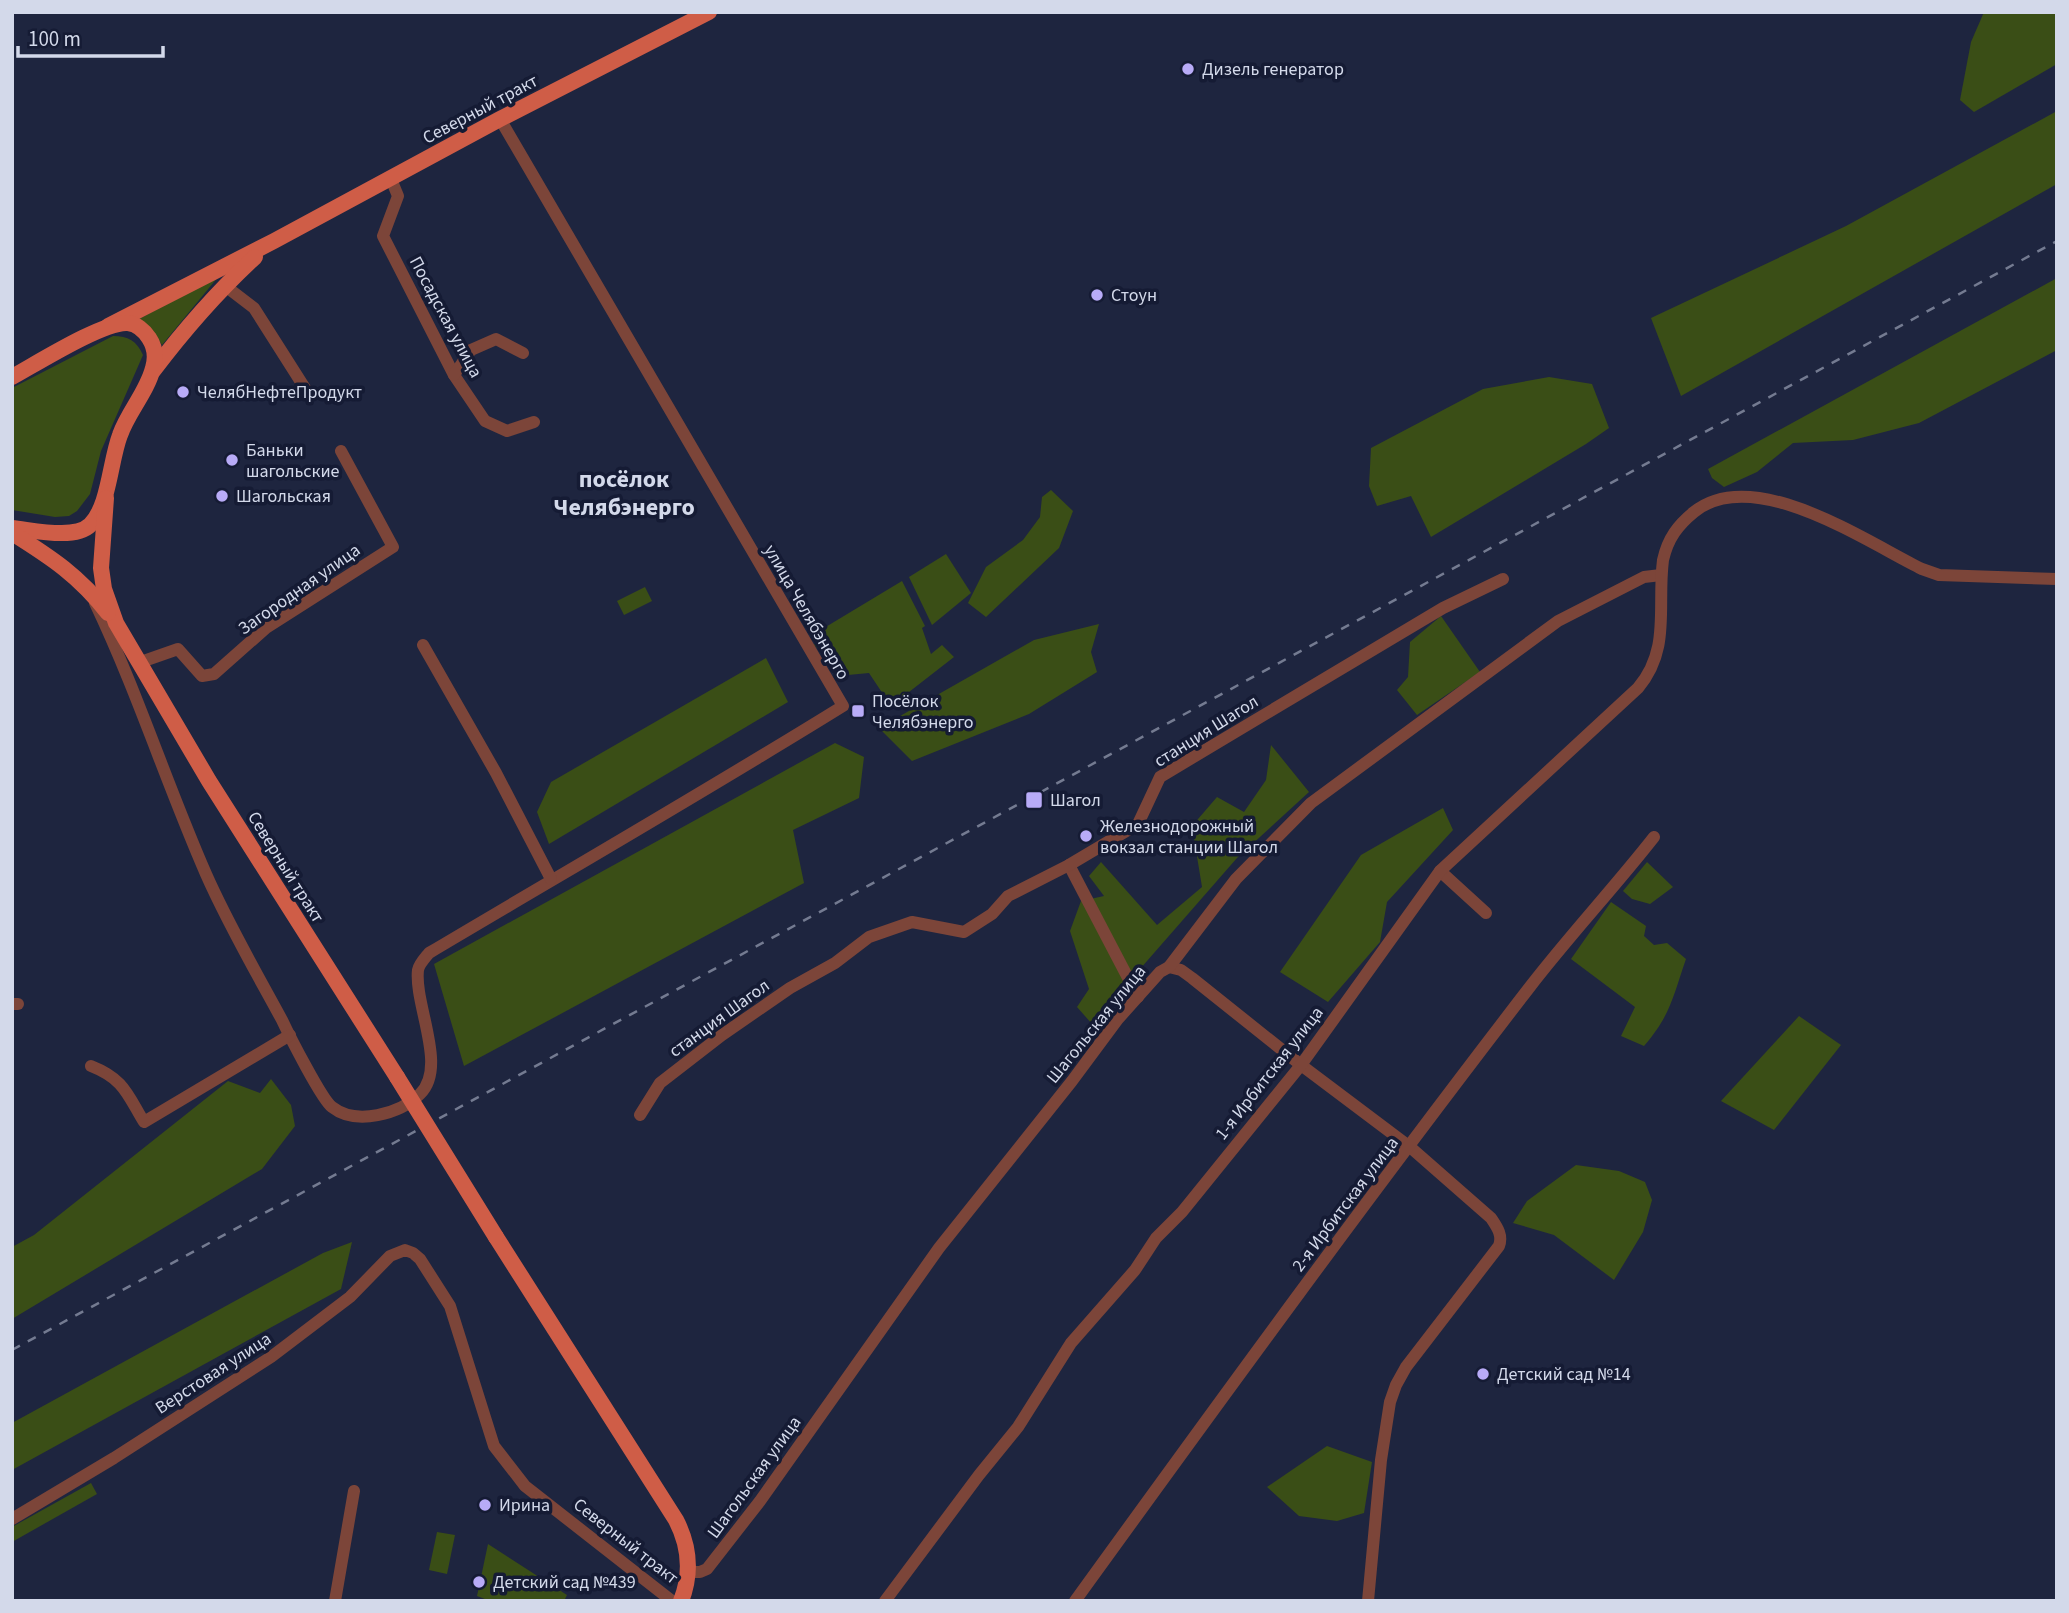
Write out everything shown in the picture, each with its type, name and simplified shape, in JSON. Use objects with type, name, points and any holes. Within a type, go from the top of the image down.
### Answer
[{"type":"main road","name":"Северный тракт","points":[[12,377],[500,119],[709,12]]},
{"type":"main road","name":"Северный тракт","points":[[271,242],[224,285],[183,332],[151,373],[121,432],[113,456],[106,498],[101,568],[104,589],[116,623],[209,781],[676,1520],[684,1536],[688,1555],[686,1588],[681,1601]]},
{"type":"main road","points":[[108,326],[127,323],[144,331],[154,348],[151,373]]},
{"type":"main road","points":[[12,531],[62,533],[83,530],[98,516],[106,498]]},
{"type":"main road","points":[[12,531],[61,564],[88,587],[116,623]]},
{"type":"street","name":"улица Челябэнерго","points":[[290,1035],[330,1107],[345,1114],[375,1115],[398,1108],[419,1096],[427,1086],[431,1070],[418,985],[418,968],[429,953],[551,879],[663,816],[843,706],[500,119]]},
{"type":"street","name":"Посадская улица","points":[[391,179],[398,196],[383,236],[454,375],[485,421],[507,431],[534,422]]},
{"type":"street","points":[[224,285],[254,308],[308,393]]},
{"type":"street","points":[[454,375],[471,350],[496,339],[523,353]]},
{"type":"street","name":"Загородная улица","points":[[138,663],[178,649],[202,677],[214,674],[266,628],[393,547],[341,452]]},
{"type":"street","name":"1-я Ирбитская улица","points":[[885,1601],[1018,1427],[1071,1343],[1135,1269],[1156,1238],[1182,1212],[1301,1065],[1440,872],[1650,674],[1658,657],[1661,575],[1667,546],[1678,525],[1704,504],[1740,495],[1780,502],[1819,516],[1939,575],[2057,579]]},
{"type":"street","name":"Шагольская улица","points":[[688,1572],[707,1569],[760,1501],[939,1248],[1118,1019],[1160,972],[1169,967],[1236,879],[1311,803],[1558,621],[1644,577],[1661,575]]},
{"type":"street","name":"станция Шагол","points":[[640,1115],[660,1083],[790,988],[835,963],[869,937],[912,922],[964,932],[992,914],[1008,896],[1069,865],[1138,824],[1160,776],[1443,608],[1503,579]]},
{"type":"street","points":[[88,587],[206,876],[290,1035],[144,1122],[122,1085],[112,1075],[91,1066]]},
{"type":"street","points":[[423,645],[496,773],[551,879]]},
{"type":"street","name":"2-я Ирбитская улица","points":[[1075,1601],[1225,1392],[1531,985],[1614,889],[1654,837]]},
{"type":"street","points":[[1069,865],[1138,997]]},
{"type":"street","points":[[1440,872],[1486,914]]},
{"type":"street","points":[[1169,967],[1181,970],[1192,978],[1410,1147],[1491,1218],[1500,1231],[1501,1240],[1406,1367],[1396,1385],[1381,1460],[1368,1601]]},
{"type":"street","name":"Верстовая улица","points":[[12,1519],[114,1458],[271,1357],[350,1297],[397,1251],[405,1250],[420,1259]]},
{"type":"street","name":"Северный тракт","points":[[420,1259],[450,1306],[494,1446],[525,1486],[672,1601]]},
{"type":"street","points":[[335,1601],[354,1490]]},
{"type":"green space","points":[[1984,12],[2057,12],[2057,64],[1974,112],[1960,100],[1971,42]]},
{"type":"green space","points":[[2057,111],[2057,184],[1681,396],[1651,318],[1846,226]]},
{"type":"green space","points":[[218,277],[162,345],[153,331],[137,320]]},
{"type":"green space","points":[[2057,278],[2057,350],[1919,423],[1853,440],[1793,443],[1757,472],[1724,487],[1712,478],[1708,469]]},
{"type":"green space","points":[[113,336],[131,340],[143,355],[101,451],[90,494],[77,511],[69,516],[55,517],[12,510],[12,388]]},
{"type":"green space","points":[[1549,377],[1592,384],[1609,428],[1431,537],[1411,496],[1377,506],[1369,486],[1371,448],[1483,389]]},
{"type":"green space","points":[[1051,490],[1073,511],[1059,548],[986,617],[968,603],[986,567],[1023,540],[1040,517],[1042,497]]},
{"type":"green space","points":[[946,554],[971,593],[932,625],[909,577]]},
{"type":"green space","points":[[902,581],[925,626],[922,628],[931,654],[942,645],[954,657],[891,706],[869,673],[848,675],[814,645],[826,632],[824,628]]},
{"type":"green space","points":[[645,587],[652,601],[624,615],[617,601]]},
{"type":"green space","points":[[1441,616],[1480,672],[1417,715],[1397,690],[1408,677],[1410,642]]},
{"type":"green space","points":[[1099,624],[1091,652],[1097,672],[1029,714],[912,761],[879,728],[1034,640]]},
{"type":"green space","points":[[766,658],[788,702],[549,844],[537,812],[551,782]]},
{"type":"green space","points":[[835,743],[864,757],[859,798],[793,830],[804,883],[464,1066],[434,964]]},
{"type":"green space","points":[[1271,745],[1309,792],[1237,858],[1092,1024],[1077,1007],[1089,989],[1070,931],[1081,901],[1104,896],[1089,876],[1101,862],[1157,925],[1202,887],[1192,826],[1217,797],[1244,812],[1266,780]]},
{"type":"green space","points":[[1443,808],[1453,830],[1387,902],[1380,942],[1328,1002],[1280,972],[1361,855]]},
{"type":"green space","points":[[1647,862],[1673,887],[1650,904],[1632,899],[1623,891]]},
{"type":"green space","points":[[1611,902],[1646,926],[1644,936],[1654,945],[1667,943],[1686,959],[1666,1015],[1644,1046],[1621,1036],[1635,1007],[1571,959]]},
{"type":"green space","points":[[1799,1016],[1841,1045],[1774,1130],[1721,1101]]},
{"type":"green space","points":[[271,1079],[291,1105],[295,1126],[262,1169],[12,1319],[12,1247],[34,1235],[228,1081],[260,1093]]},
{"type":"green space","points":[[1576,1165],[1619,1171],[1645,1182],[1652,1200],[1643,1232],[1614,1280],[1554,1235],[1513,1223],[1527,1201]]},
{"type":"green space","points":[[352,1242],[341,1289],[12,1470],[12,1423],[323,1253]]},
{"type":"green space","points":[[1327,1446],[1372,1462],[1364,1513],[1337,1521],[1299,1516],[1267,1487]]},
{"type":"green space","points":[[91,1483],[97,1494],[12,1542],[12,1527]]},
{"type":"green space","points":[[437,1532],[455,1535],[447,1574],[429,1570]]},
{"type":"green space","points":[[488,1544],[567,1595],[564,1601],[490,1601],[477,1596]]},
{"type":"railway","points":[[12,1350],[2057,241]]},
{"type":"place","name":"Дизель генератор","points":[[1188,69]]},
{"type":"place","name":"Стоун","points":[[1097,295]]},
{"type":"place","name":"ЧелябНефтеПродукт","points":[[183,392]]},
{"type":"place","name":"Баньки шагольские","points":[[232,460]]},
{"type":"place","name":"Шагольская","points":[[222,496]]},
{"type":"place","name":"Посёлок Челябэнерго","points":[[858,711]]},
{"type":"place","name":"Шагол","points":[[1034,800]]},
{"type":"place","name":"Железнодорожный вокзал станции Шагол","points":[[1086,836]]},
{"type":"place","name":"Детский сад №14","points":[[1483,1374]]},
{"type":"place","name":"Ирина","points":[[485,1505]]},
{"type":"place","name":"Детский сад №439","points":[[479,1582]]},
{"type":"district","name":"посёлок Челябэнерго","points":[[624,493]]}]
